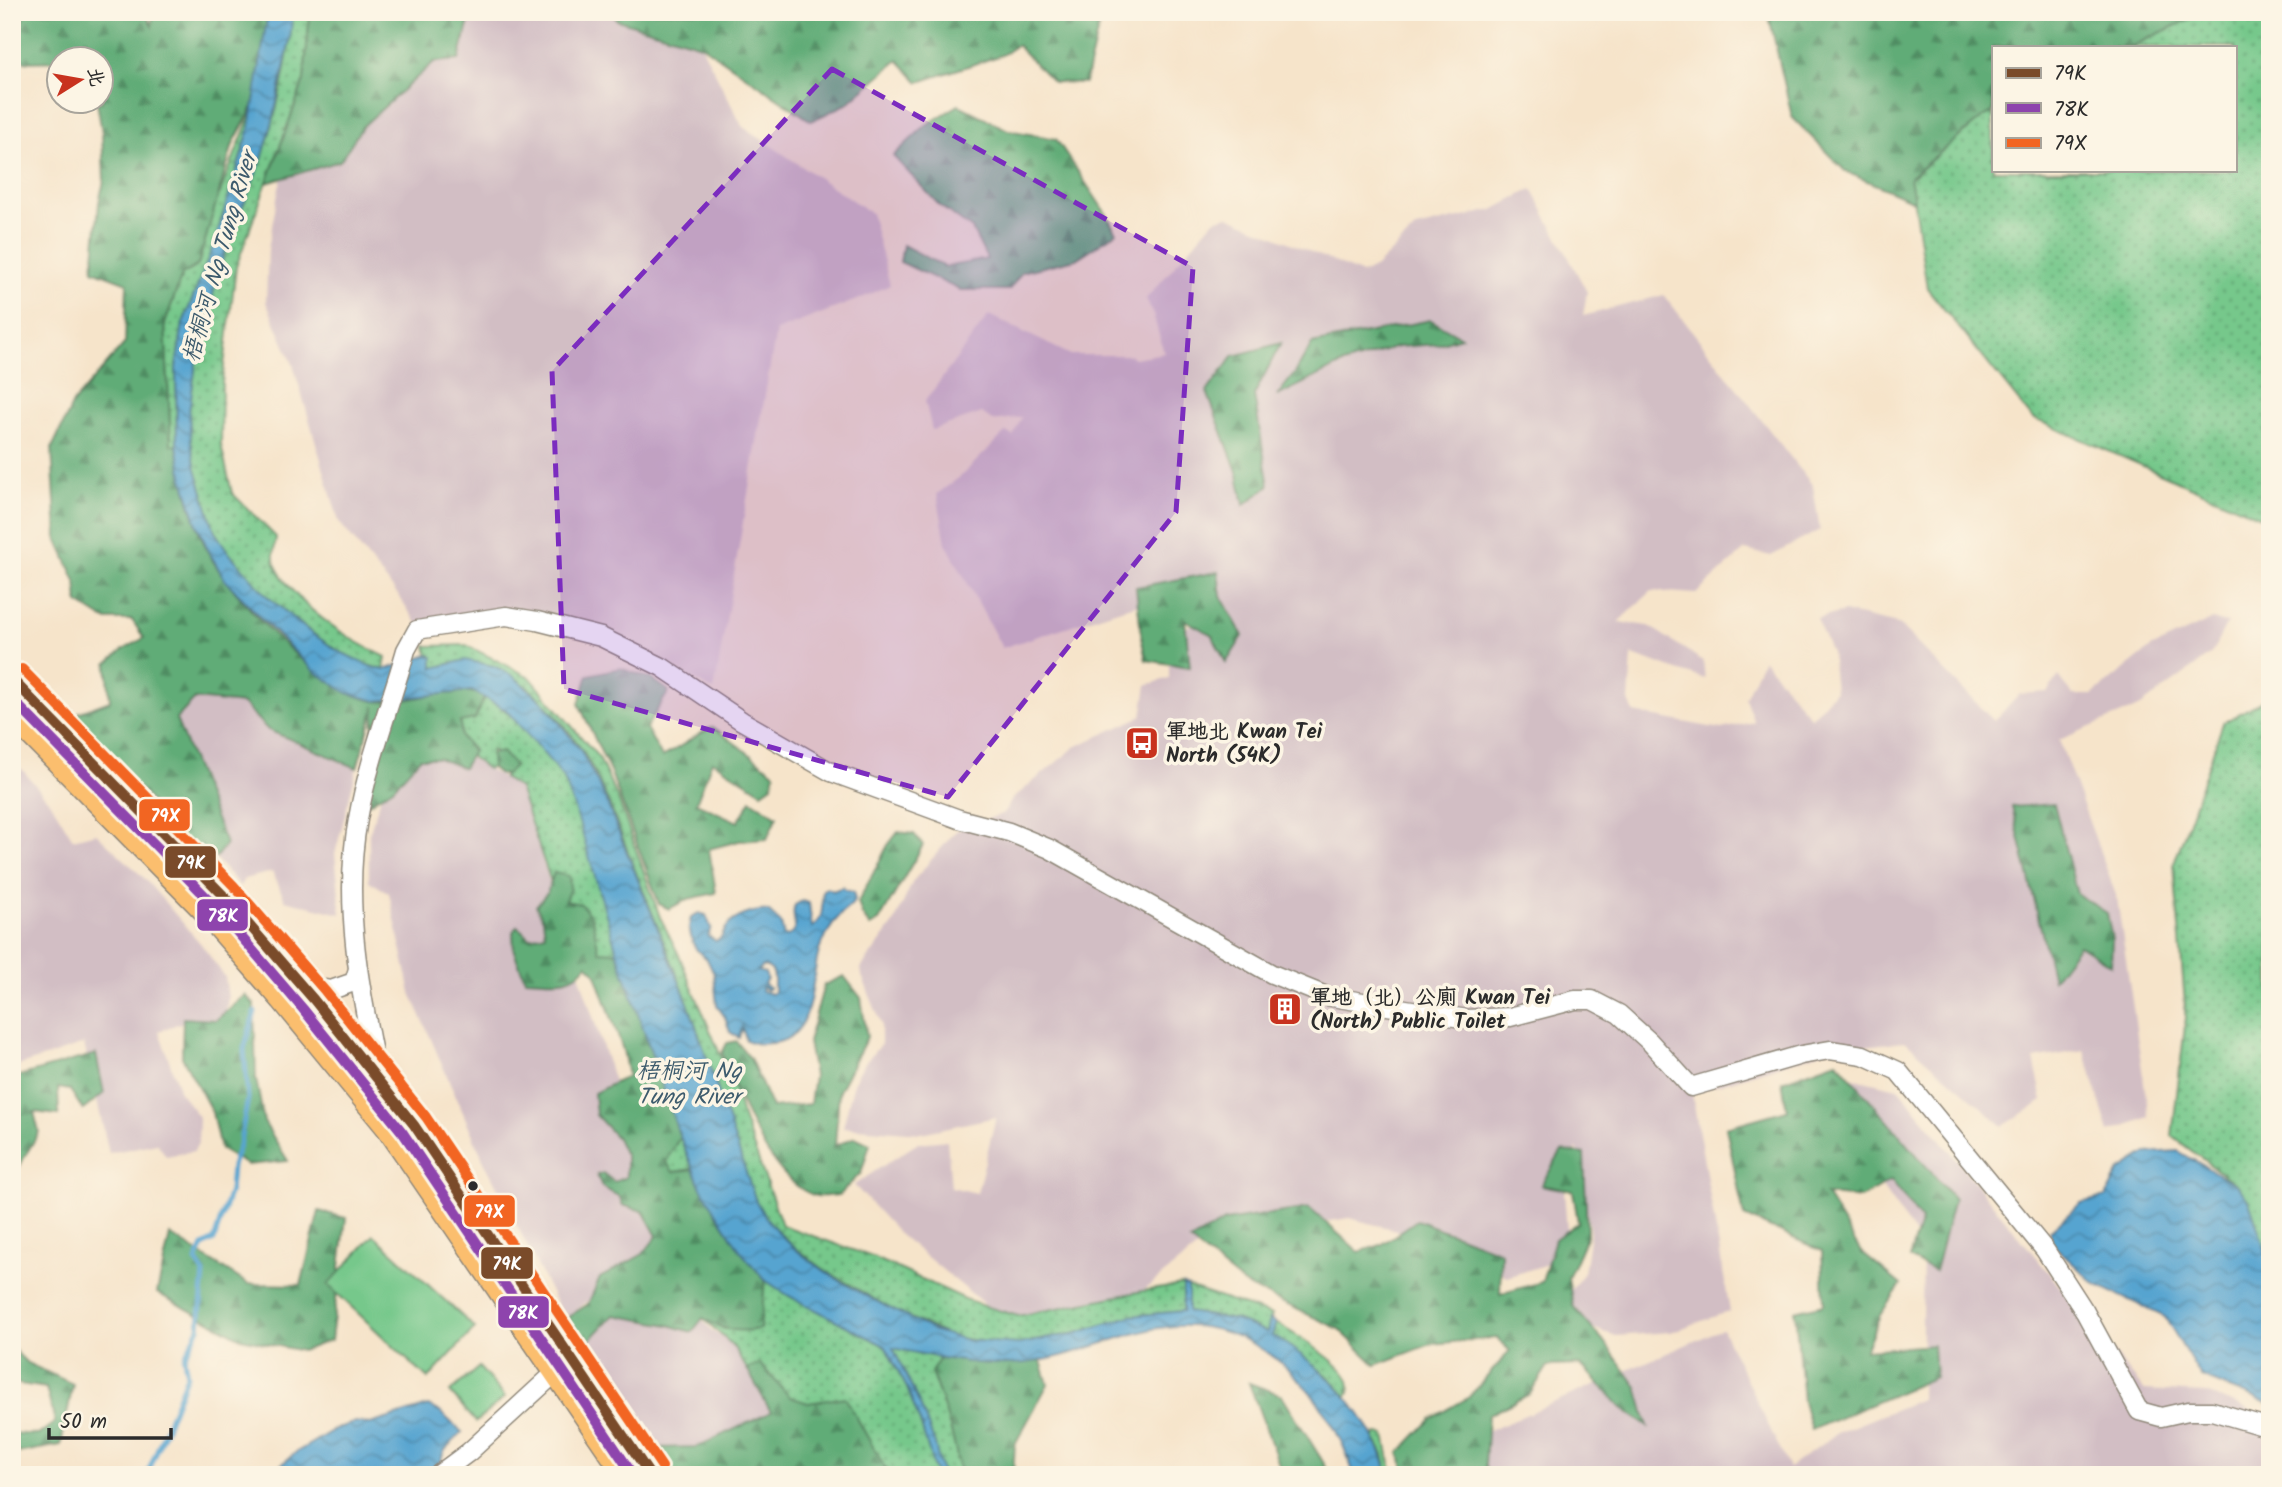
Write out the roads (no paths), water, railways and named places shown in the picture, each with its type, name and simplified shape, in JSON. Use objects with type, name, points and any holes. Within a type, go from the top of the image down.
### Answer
[{"type":"main road","points":[[12,679],[224,895],[378,1079],[414,1125],[650,1475]]},
{"type":"main road","points":[[12,716],[205,912],[282,1000],[388,1129],[625,1475]]},
{"type":"street","points":[[378,1079],[358,969],[352,894],[355,839],[366,784],[406,650],[417,630],[498,617],[537,621],[601,637],[662,667],[742,721],[831,772],[959,819],[1029,840],[1068,859],[1272,974],[1326,996],[1467,1019],[1510,1017],[1575,1000],[1592,1000],[1619,1014],[1650,1042],[1691,1087],[1801,1055],[1830,1050],[1863,1055],[1898,1071],[2045,1250],[2085,1312],[2139,1411],[2161,1417],[2188,1411],[2211,1411],[2270,1428]]},
{"type":"street","points":[[302,986],[337,989],[354,982],[358,969]]},
{"type":"street","points":[[438,1475],[469,1452],[555,1373]]},
{"type":"water","name":"梧桐河 Ng Tung River","points":[[268,12],[293,12],[290,40],[262,159],[225,250],[198,350],[189,412],[196,469],[215,532],[229,553],[267,596],[310,632],[338,651],[384,670],[428,655],[433,657],[433,668],[465,660],[494,666],[512,675],[544,703],[580,749],[603,793],[688,1003],[756,1201],[770,1223],[811,1261],[861,1293],[935,1331],[967,1340],[1019,1344],[1077,1333],[1130,1316],[1183,1311],[1183,1285],[1188,1287],[1188,1312],[1235,1320],[1267,1332],[1270,1319],[1276,1323],[1272,1335],[1328,1377],[1358,1412],[1381,1453],[1388,1475],[1354,1475],[1343,1444],[1326,1415],[1306,1388],[1282,1364],[1255,1345],[1225,1332],[1193,1326],[1159,1328],[1059,1357],[1025,1363],[975,1363],[893,1348],[935,1444],[942,1475],[936,1475],[907,1388],[885,1346],[789,1296],[765,1280],[741,1252],[701,1188],[680,1137],[617,952],[565,781],[556,768],[506,710],[472,691],[376,701],[347,693],[314,671],[225,580],[196,522],[183,479],[177,445],[176,367],[183,323],[214,244],[250,127]]},
{"type":"water","points":[[843,887],[853,892],[855,900],[834,922],[820,948],[809,1005],[805,1019],[797,1030],[787,1039],[761,1044],[746,1040],[742,1027],[739,1038],[730,1032],[725,1017],[717,1006],[714,974],[707,959],[692,941],[689,927],[691,917],[699,913],[706,915],[711,928],[708,936],[716,941],[739,917],[768,911],[781,923],[784,937],[790,935],[795,928],[795,905],[802,901],[809,903],[812,928],[821,915],[823,890],[827,888],[833,891]],"holes":[[[763,966],[768,967],[774,976],[772,994],[761,991],[762,986],[766,990],[769,988],[764,983],[767,979],[765,973],[757,971]]]},
{"type":"water","points":[[2178,1151],[2237,1185],[2249,1201],[2270,1264],[2270,1404],[2201,1377],[2165,1317],[2095,1284],[2050,1242],[2050,1231],[2081,1203],[2106,1197],[2119,1171],[2147,1153]]},
{"type":"water","points":[[428,1406],[440,1412],[462,1432],[445,1450],[437,1468],[424,1475],[266,1475],[295,1453],[335,1429],[355,1422],[370,1424]]},
{"type":"waterway","points":[[147,1475],[187,1375],[184,1358],[199,1328],[204,1273],[196,1261],[203,1246],[214,1240],[230,1191],[232,1166],[240,1142],[248,1098],[244,1049],[255,1012]]},
{"type":"place","name":"軍地北 Kwan Tei North (54K)","points":[[1142,743]]},
{"type":"place","name":"軍地（北）公廁 Kwan Tei (North) Public Toilet","points":[[1285,1009]]}]
